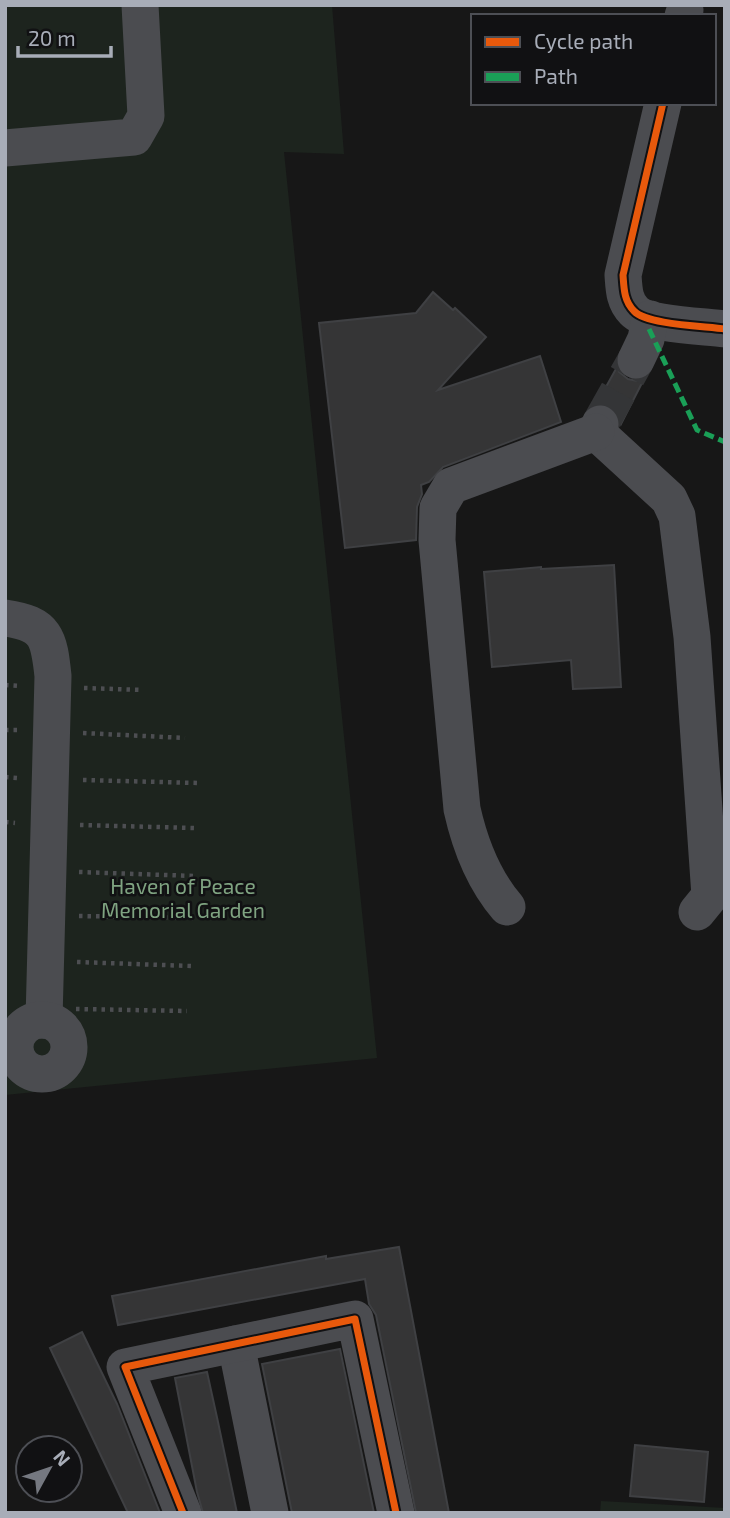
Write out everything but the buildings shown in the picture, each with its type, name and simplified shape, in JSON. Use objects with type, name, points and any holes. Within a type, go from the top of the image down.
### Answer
[{"type":"street","points":[[5,148],[134,136],[146,116],[140,5]]},
{"type":"street","points":[[663,105],[623,275],[624,296],[635,313],[650,319],[725,329]]},
{"type":"street","points":[[636,360],[646,339],[650,319]]},
{"type":"street","points":[[507,907],[492,890],[468,838],[462,809],[437,540],[438,508],[452,486],[598,428],[669,499],[677,516],[692,637],[710,897],[697,912]]},
{"type":"street","points":[[5,618],[23,620],[39,630],[50,644],[53,676],[44,1014],[62,1028],[69,1048],[67,1060],[59,1069],[48,1074],[27,1070],[10,1050]]},
{"type":"street","points":[[183,1513],[125,1367],[355,1319],[396,1513]]},
{"type":"street","points":[[236,1344],[270,1513]]},
{"type":"path","points":[[5,730],[185,738]]},
{"type":"path","points":[[5,777],[199,783]]},
{"type":"path","points":[[5,822],[194,828]]},
{"type":"path","points":[[48,871],[194,876]]},
{"type":"path","points":[[47,915],[197,918]]},
{"type":"path","points":[[46,961],[191,966]]},
{"type":"path","points":[[44,1014],[187,1011]]},
{"type":"green space","name":"Haven of Peace Memorial Garden","points":[[5,5],[332,5],[344,154],[284,152],[377,1058],[5,1095]]},
{"type":"green space","points":[[601,1501],[725,1508],[725,1513],[600,1513]]},
{"type":"tunnel","points":[[600,424],[636,360]]},
{"type":"marked path","points":[[649,329],[697,430],[725,442]]},
{"type":"cycle path","points":[[663,105],[623,275],[625,294],[628,303],[641,316],[677,324],[725,329]]},
{"type":"cycle path","points":[[183,1513],[125,1367],[355,1319],[396,1513]]}]
